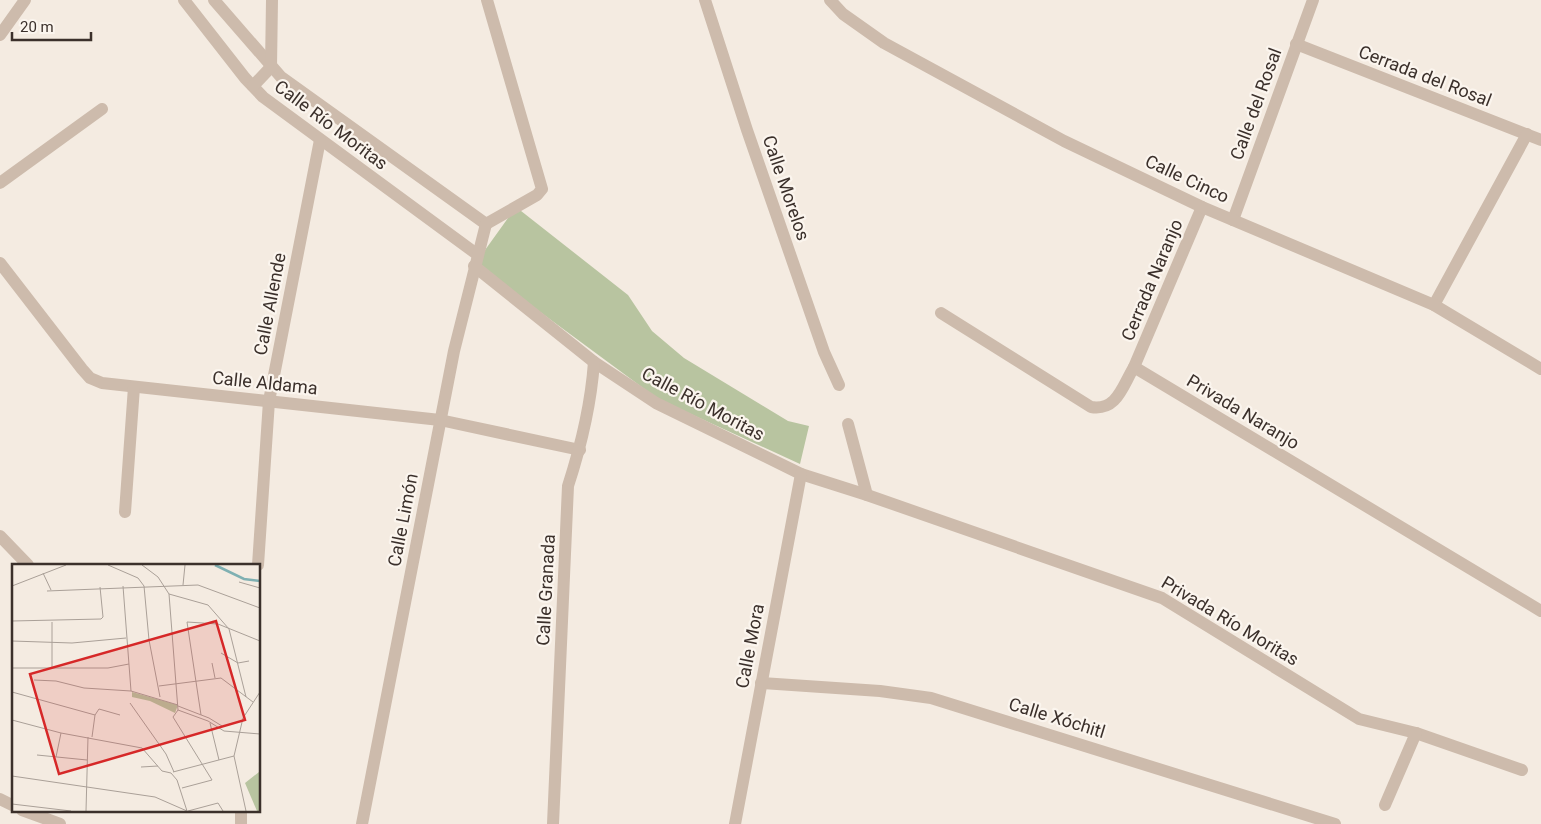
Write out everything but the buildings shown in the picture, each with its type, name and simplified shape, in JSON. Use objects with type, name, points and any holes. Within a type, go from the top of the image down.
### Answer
[{"type":"street","points":[[0,35],[25,0]]},
{"type":"street","name":"Calle Río Moritas","points":[[184,0],[253,86],[476,260],[594,362],[656,403],[801,474]]},
{"type":"street","name":"Calle Río Moritas","points":[[214,0],[281,77],[486,224]]},
{"type":"street","points":[[253,86],[271,67],[272,0]]},
{"type":"street","points":[[486,224],[537,195],[542,190],[487,0]]},
{"type":"street","name":"Calle Morelos","points":[[705,0],[824,352],[839,385]]},
{"type":"street","name":"Calle Cinco","points":[[830,0],[843,14],[893,48],[1064,141],[1202,207],[1434,305],[1541,369]]},
{"type":"street","name":"Calle del Rosal","points":[[1233,220],[1313,0]]},
{"type":"street","name":"Cerrada del Rosal","points":[[1296,44],[1541,140]]},
{"type":"street","points":[[0,183],[102,109]]},
{"type":"street","points":[[1434,305],[1527,134]]},
{"type":"street","name":"Calle Allende","points":[[258,564],[269,401],[320,140]]},
{"type":"street","name":"Cerrada Naranjo","points":[[1134,367],[1202,207]]},
{"type":"street","name":"Calle Limón","points":[[362,824],[454,351],[486,224]]},
{"type":"street","name":"Calle Aldama","points":[[0,263],[90,378],[102,383],[440,420],[580,450]]},
{"type":"street","points":[[941,313],[1091,407],[1102,409],[1113,403],[1134,367]]},
{"type":"street","name":"Calle Granada","points":[[553,824],[568,486],[580,450],[593,381],[594,362]]},
{"type":"street","name":"Privada Naranjo","points":[[1134,367],[1541,611]]},
{"type":"street","points":[[125,512],[134,387]]},
{"type":"street","points":[[848,424],[867,495]]},
{"type":"street","name":"Privada Río Moritas","points":[[801,474],[867,495],[1162,598],[1339,708],[1378,725],[1416,733],[1522,770]]},
{"type":"street","name":"Calle Mora","points":[[735,824],[801,474]]},
{"type":"street","points":[[0,536],[27,564]]},
{"type":"street","name":"Calle Xóchitl","points":[[761,683],[880,691],[932,698],[1335,824]]},
{"type":"street","points":[[1384,805],[1416,733]]},
{"type":"street","points":[[0,799],[12,805]]},
{"type":"street","points":[[27,812],[60,824]]},
{"type":"green space","points":[[516,207],[628,295],[652,331],[684,358],[788,421],[809,426],[800,464],[658,399],[475,264]]}]
